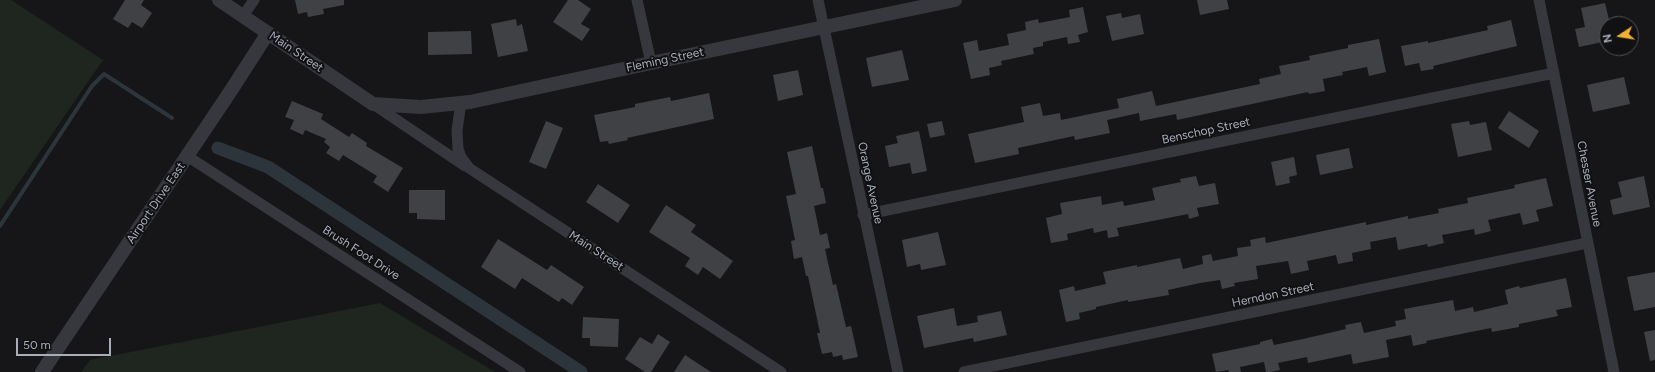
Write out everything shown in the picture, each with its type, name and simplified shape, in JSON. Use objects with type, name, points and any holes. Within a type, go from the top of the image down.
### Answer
[{"type":"street","name":"Main Street","points":[[219,0],[373,104]]},
{"type":"street","points":[[243,16],[254,0]]},
{"type":"street","points":[[637,0],[651,63]]},
{"type":"street","name":"Orange Avenue","points":[[818,0],[898,372]]},
{"type":"street","name":"Fleming Street","points":[[373,104],[422,107],[461,103],[955,0]]},
{"type":"street","name":"Chesser Avenue","points":[[1539,0],[1614,372]]},
{"type":"street","name":"Airport Drive East","points":[[42,372],[268,33]]},
{"type":"street","name":"Benschop Street","points":[[864,214],[1554,73]]},
{"type":"street","name":"Main Street","points":[[461,103],[457,130],[458,149],[461,157],[469,168],[781,372]]},
{"type":"street","points":[[373,104],[469,168]]},
{"type":"street","name":"Brush Foot Drive","points":[[187,156],[520,372]]},
{"type":"street","name":"Herndon Street","points":[[964,372],[1587,243]]},
{"type":"shaded area","points":[[0,0],[11,0],[103,60],[0,210]]},
{"type":"shaded area","points":[[380,303],[495,372],[81,372],[90,360]]},
{"type":"building","points":[[125,0],[144,0],[141,5],[152,13],[142,28],[132,22],[128,28],[113,19]]},
{"type":"building","points":[[295,0],[344,0],[344,5],[323,9],[324,14],[308,17],[307,12],[298,14]]},
{"type":"building","points":[[568,0],[578,0],[591,9],[581,24],[590,29],[582,41],[553,22]]},
{"type":"building","points":[[1197,0],[1227,0],[1229,9],[1200,15]]},
{"type":"building","points":[[1605,3],[1608,16],[1599,16],[1599,43],[1579,47],[1575,29],[1585,27],[1581,8]]},
{"type":"building","points":[[1083,7],[1088,32],[1078,35],[1080,42],[1068,44],[1067,37],[1043,42],[1043,46],[1033,48],[1034,54],[1001,61],[1002,65],[989,68],[990,75],[971,79],[963,43],[977,40],[979,51],[1009,45],[1007,34],[1026,30],[1025,22],[1038,19],[1039,23],[1070,17],[1069,10]]},
{"type":"building","points":[[1121,13],[1122,18],[1140,14],[1144,34],[1112,41],[1106,16]]},
{"type":"building","points":[[516,19],[517,26],[522,24],[528,51],[498,57],[491,24]]},
{"type":"building","points":[[1511,20],[1517,46],[1433,66],[1434,69],[1421,71],[1419,63],[1405,66],[1401,46],[1428,41],[1428,43],[1488,30],[1487,26]]},
{"type":"building","points":[[471,31],[472,54],[428,55],[428,32]]},
{"type":"building","points":[[1379,39],[1386,72],[1369,76],[1367,67],[1342,72],[1343,75],[1323,79],[1325,91],[1309,94],[1308,92],[1177,120],[1176,114],[1140,121],[1139,113],[1107,120],[1110,133],[1075,140],[1074,136],[1018,148],[1019,154],[975,163],[968,134],[1024,122],[1021,107],[1040,103],[1043,116],[1060,113],[1061,120],[1119,108],[1117,99],[1152,91],[1156,106],[1260,84],[1259,79],[1281,74],[1279,66],[1310,60],[1309,56],[1348,48],[1348,45]]},
{"type":"building","points":[[902,50],[909,80],[872,87],[866,58]]},
{"type":"building","points":[[798,70],[803,95],[778,101],[773,75]]},
{"type":"building","points":[[1624,77],[1630,104],[1593,112],[1587,85]]},
{"type":"building","points":[[709,93],[714,119],[627,138],[628,140],[609,144],[608,141],[600,142],[594,115],[635,107],[635,104],[670,97],[671,101]]},
{"type":"building","points":[[292,101],[323,114],[321,119],[349,137],[352,133],[367,143],[366,146],[403,168],[388,192],[373,182],[377,176],[343,155],[339,161],[326,153],[330,147],[324,142],[326,139],[305,130],[303,135],[290,129],[294,120],[285,117]]},
{"type":"building","points":[[1509,111],[1539,131],[1529,148],[1498,128]]},
{"type":"building","points":[[546,121],[563,128],[546,169],[529,162]]},
{"type":"building","points":[[942,121],[945,135],[930,138],[927,124]]},
{"type":"building","points":[[1469,121],[1470,125],[1486,122],[1492,150],[1458,157],[1451,124]]},
{"type":"building","points":[[919,131],[927,171],[912,174],[910,163],[889,167],[885,146],[898,143],[896,136]]},
{"type":"building","points":[[812,146],[821,188],[823,188],[826,203],[814,206],[820,235],[827,233],[830,248],[825,249],[833,285],[836,284],[846,327],[851,326],[858,357],[843,360],[842,355],[833,357],[832,352],[822,354],[817,333],[820,333],[808,276],[806,276],[802,257],[794,259],[791,241],[795,240],[786,196],[796,194],[787,152]]},
{"type":"building","points":[[1349,148],[1353,168],[1320,175],[1316,155]]},
{"type":"building","points":[[1294,157],[1297,175],[1289,177],[1290,183],[1276,186],[1271,162]]},
{"type":"building","points":[[1196,176],[1199,186],[1215,183],[1219,204],[1197,208],[1199,216],[1189,219],[1188,214],[1117,228],[1119,236],[1108,238],[1107,230],[1094,233],[1093,228],[1067,234],[1068,240],[1051,243],[1046,218],[1062,214],[1060,203],[1101,196],[1102,205],[1123,201],[1124,206],[1155,200],[1152,188],[1181,182],[1180,179]]},
{"type":"building","points":[[1644,176],[1650,207],[1613,215],[1610,200],[1622,197],[1618,182]]},
{"type":"building","points":[[1546,178],[1553,206],[1536,210],[1539,221],[1523,225],[1520,213],[1488,220],[1491,231],[1475,235],[1474,229],[1442,235],[1444,243],[1428,247],[1427,244],[1398,250],[1396,237],[1370,242],[1371,249],[1352,253],[1353,261],[1338,264],[1336,255],[1307,261],[1309,270],[1291,274],[1288,261],[1256,266],[1258,279],[1234,283],[1235,286],[1222,289],[1220,280],[1200,283],[1168,290],[1169,295],[1128,302],[1128,300],[1096,307],[1096,309],[1079,313],[1080,319],[1066,322],[1059,290],[1074,286],[1075,291],[1106,284],[1103,272],[1180,258],[1183,269],[1203,264],[1202,256],[1211,254],[1213,261],[1238,256],[1237,248],[1251,246],[1250,240],[1265,237],[1266,243],[1366,222],[1366,225],[1408,216],[1408,219],[1439,213],[1438,209],[1468,203],[1467,198],[1515,188],[1514,185]]},
{"type":"building","points":[[598,184],[630,205],[618,223],[586,202]]},
{"type":"building","points":[[409,190],[445,190],[445,220],[417,219],[417,213],[409,213]]},
{"type":"building","points":[[666,205],[696,225],[691,232],[733,261],[720,279],[703,267],[698,275],[685,266],[690,258],[649,232]]},
{"type":"building","points":[[938,232],[946,265],[921,270],[920,264],[907,267],[902,240]]},
{"type":"building","points":[[498,239],[547,270],[551,265],[584,287],[572,305],[562,298],[559,302],[522,278],[515,289],[481,267]]},
{"type":"building","points":[[1655,272],[1655,307],[1634,311],[1627,277]]},
{"type":"building","points":[[1566,278],[1572,307],[1556,310],[1558,316],[1519,324],[1519,327],[1492,332],[1491,328],[1426,341],[1427,343],[1413,346],[1411,335],[1386,340],[1389,357],[1353,364],[1351,354],[1308,363],[1307,357],[1278,363],[1280,370],[1270,372],[1266,372],[1264,362],[1240,367],[1241,372],[1229,372],[1228,370],[1216,372],[1212,354],[1260,344],[1260,342],[1272,339],[1274,345],[1303,339],[1346,329],[1345,325],[1361,322],[1364,333],[1396,326],[1395,321],[1406,319],[1404,309],[1453,300],[1455,311],[1473,307],[1474,312],[1508,304],[1505,290],[1519,286],[1520,288]]},
{"type":"building","points":[[954,308],[957,326],[978,322],[977,316],[1001,311],[1007,335],[974,342],[973,338],[924,348],[917,316]]},
{"type":"building","points":[[583,317],[619,319],[618,347],[590,346],[590,338],[582,338]]},
{"type":"building","points":[[1655,330],[1655,360],[1650,361],[1644,332]]},
{"type":"building","points":[[658,334],[670,342],[651,372],[645,372],[625,359],[640,337],[652,344]]},
{"type":"building","points":[[685,355],[711,372],[674,372]]},
{"type":"waterway","points":[[0,226],[92,86],[104,74],[172,118]]},
{"type":"waterway","points":[[218,148],[268,167],[581,372]]}]
